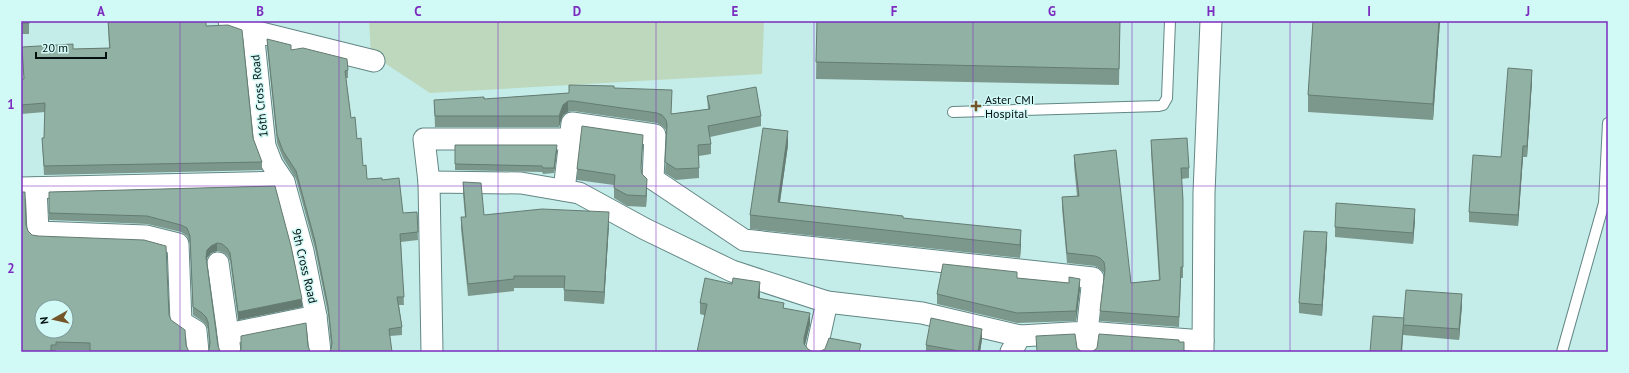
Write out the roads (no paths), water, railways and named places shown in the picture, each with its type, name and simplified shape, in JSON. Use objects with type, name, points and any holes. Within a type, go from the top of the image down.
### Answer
[{"type":"street","points":[[229,21],[253,31],[374,62]]},
{"type":"street","points":[[429,182],[521,183],[579,192],[645,229],[732,271],[827,302],[922,313],[1015,344],[1087,342],[1203,346],[1204,193],[1211,21]]},
{"type":"street","name":"16th Cross Road","points":[[253,31],[264,146],[272,164],[284,182]]},
{"type":"street","points":[[564,190],[572,123],[655,135],[653,179],[744,240],[1093,278],[1087,342]]},
{"type":"street","points":[[432,352],[429,182],[424,139],[570,139]]},
{"type":"street","points":[[198,352],[196,331],[181,322],[178,244],[146,236],[38,232],[28,188],[284,182]]},
{"type":"street","name":"9th Cross Road","points":[[284,182],[303,251],[316,316],[320,352]]},
{"type":"street","points":[[218,263],[229,343],[316,316]]},
{"type":"street","points":[[816,352],[827,302]]},
{"type":"lane","points":[[953,112],[1163,105],[1167,98],[1170,21]]},
{"type":"lane","points":[[1562,352],[1604,203],[1608,123]]},
{"type":"place","name":"Aster CMI Hospital","points":[[976,106]]}]
